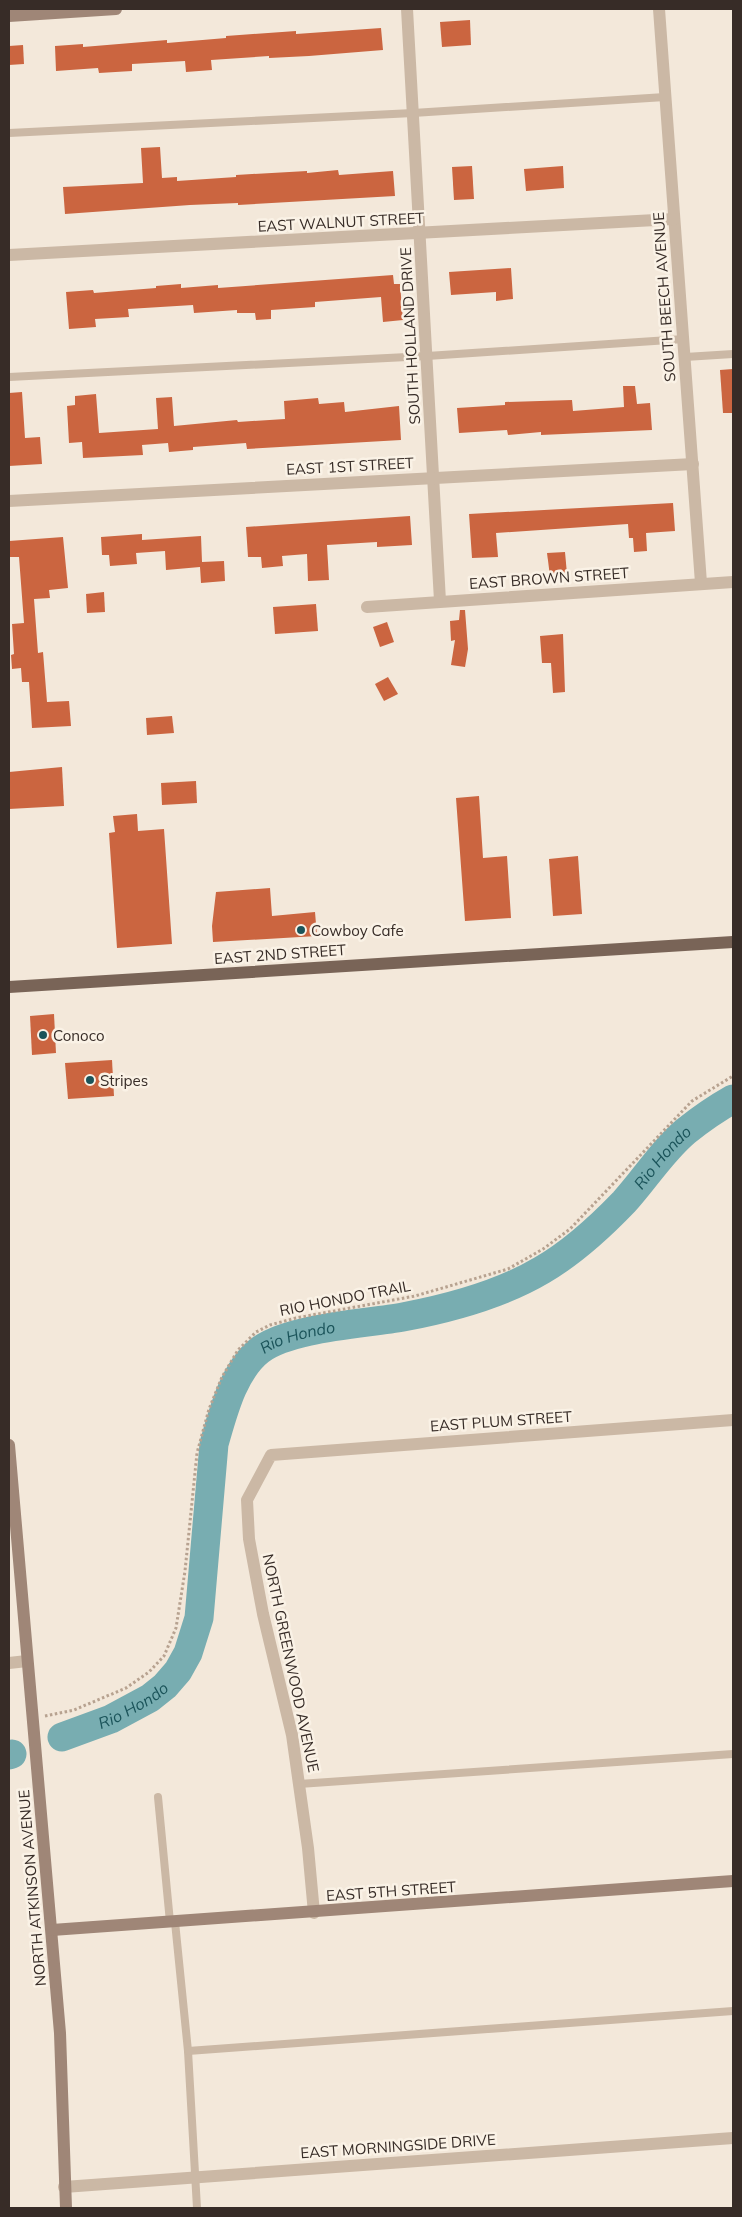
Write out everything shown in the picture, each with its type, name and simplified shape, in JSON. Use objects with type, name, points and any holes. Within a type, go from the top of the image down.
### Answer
[{"type":"main road","name":"EAST 2ND STREET","points":[[9,986],[733,942]]},
{"type":"street","points":[[9,16],[116,9]]},
{"type":"street","name":"SOUTH HOLLAND DRIVE","points":[[407,9],[440,601]]},
{"type":"street","name":"SOUTH BEECH AVENUE","points":[[659,9],[701,584]]},
{"type":"street","name":"EAST WALNUT STREET","points":[[9,255],[674,219]]},
{"type":"street","name":"EAST 1ST STREET","points":[[9,501],[693,464]]},
{"type":"street","name":"EAST BROWN STREET","points":[[367,607],[733,582]]},
{"type":"street","name":"EAST PLUM STREET","points":[[271,1454],[733,1420]]},
{"type":"street","name":"NORTH ATKINSON AVENUE","points":[[9,1445],[62,2063],[66,2208]]},
{"type":"street","name":"NORTH GREENWOOD AVENUE","points":[[271,1454],[247,1500],[249,1539],[292,1735],[314,1913]]},
{"type":"street","points":[[9,1663],[27,1661]]},
{"type":"street","name":"EAST 5TH STREET","points":[[52,1930],[314,1913],[733,1881]]},
{"type":"street","name":"EAST MORNINGSIDE DRIVE","points":[[64,2187],[733,2138]]},
{"type":"lane","points":[[9,133],[413,113],[665,97]]},
{"type":"lane","points":[[9,377],[427,356],[684,340]]},
{"type":"lane","points":[[685,357],[733,354]]},
{"type":"lane","points":[[299,1784],[733,1754]]},
{"type":"lane","points":[[158,1797],[188,2051],[198,2208]]},
{"type":"lane","points":[[188,2051],[733,2011]]},
{"type":"path","name":"RIO HONDO TRAIL","points":[[34,1719],[74,1710],[126,1688],[149,1672],[164,1656],[176,1628],[186,1571],[197,1452],[209,1409],[222,1377],[238,1350],[256,1332],[270,1325],[296,1318],[415,1296],[508,1269],[543,1249],[570,1229],[692,1101],[733,1076]]},
{"type":"building","points":[[470,20],[471,45],[442,47],[440,22]]},
{"type":"building","points":[[381,28],[383,50],[309,56],[269,58],[269,56],[211,60],[212,70],[186,72],[185,61],[132,64],[132,71],[99,73],[98,68],[56,71],[55,46],[83,44],[83,47],[167,40],[167,43],[253,34],[296,31],[296,34]]},
{"type":"building","points":[[23,45],[24,64],[9,65],[9,46]]},
{"type":"building","points":[[160,147],[162,178],[177,177],[177,181],[307,171],[307,173],[338,170],[339,175],[393,171],[395,196],[238,205],[238,203],[190,205],[65,214],[63,187],[143,183],[141,148]]},
{"type":"building","points":[[472,166],[474,199],[454,200],[452,167]]},
{"type":"building","points":[[563,166],[564,188],[526,191],[524,169]]},
{"type":"building","points":[[511,268],[513,299],[496,301],[496,292],[451,295],[449,272]]},
{"type":"building","points":[[393,275],[394,284],[400,284],[403,320],[383,322],[381,297],[315,302],[315,307],[271,310],[271,319],[256,320],[255,313],[237,313],[237,310],[194,313],[193,305],[128,309],[129,317],[95,319],[96,327],[69,329],[66,292],[93,290],[94,293],[181,284],[181,288],[218,285],[218,288]]},
{"type":"building","points":[[733,369],[733,413],[723,413],[720,370]]},
{"type":"building","points":[[623,386],[635,386],[637,404],[650,403],[652,430],[541,435],[541,432],[508,435],[507,430],[459,433],[457,408],[505,405],[505,402],[572,400],[573,411],[624,407]]},
{"type":"building","points":[[22,392],[25,438],[40,437],[42,464],[9,466],[9,393]]},
{"type":"building","points":[[96,394],[99,433],[158,429],[156,398],[172,397],[174,426],[237,420],[238,422],[285,419],[284,401],[318,398],[319,404],[344,402],[345,412],[399,406],[401,440],[247,449],[246,443],[193,447],[193,450],[169,452],[168,443],[142,445],[143,455],[83,458],[82,442],[69,443],[67,406],[75,405],[75,396]]},
{"type":"building","points":[[673,503],[675,531],[646,533],[647,551],[634,552],[633,538],[629,538],[628,524],[496,533],[498,557],[472,558],[469,514]]},
{"type":"building","points":[[410,516],[412,545],[377,547],[377,542],[327,545],[329,580],[308,581],[307,554],[282,556],[283,566],[262,568],[261,557],[248,557],[246,527]]},
{"type":"building","points":[[142,534],[142,540],[201,536],[202,562],[224,561],[225,581],[201,583],[200,567],[166,570],[165,551],[136,553],[137,564],[110,566],[109,555],[102,555],[101,537]]},
{"type":"building","points":[[63,537],[68,588],[49,590],[50,598],[34,599],[38,653],[43,652],[47,702],[69,701],[71,726],[32,728],[29,682],[22,682],[21,668],[12,669],[11,655],[14,654],[12,624],[24,623],[19,557],[9,557],[9,541]]},
{"type":"building","points":[[565,552],[567,574],[550,576],[547,553]]},
{"type":"building","points":[[104,592],[105,612],[87,613],[86,594]]},
{"type":"building","points":[[316,604],[318,631],[275,634],[273,607]]},
{"type":"building","points":[[460,610],[465,610],[468,649],[465,667],[451,665],[455,640],[451,641],[450,621],[459,620]]},
{"type":"building","points":[[387,622],[394,642],[380,647],[373,627]]},
{"type":"building","points":[[563,634],[565,692],[553,693],[551,663],[542,663],[540,636]]},
{"type":"building","points":[[388,677],[398,694],[384,701],[375,684]]},
{"type":"building","points":[[172,716],[174,733],[147,735],[146,718]]},
{"type":"building","points":[[62,767],[64,806],[9,809],[9,772]]},
{"type":"building","points":[[196,781],[197,803],[162,805],[161,783]]},
{"type":"building","points":[[479,796],[483,858],[507,856],[511,918],[465,921],[456,798]]},
{"type":"building","points":[[137,814],[138,831],[164,829],[172,944],[117,948],[109,833],[115,832],[113,816]]},
{"type":"building","points":[[578,856],[582,914],[553,916],[549,859]]},
{"type":"building","points":[[270,888],[272,916],[315,912],[317,936],[213,942],[212,926],[216,892]]},
{"type":"building","name":"Conoco","points":[[54,1014],[56,1053],[32,1055],[30,1016]]},
{"type":"building","name":"Stripes","points":[[112,1060],[114,1096],[68,1099],[65,1063]]},
{"type":"waterway","name":"Rio Hondo","points":[[62,1737],[111,1719],[150,1698],[165,1686],[178,1671],[188,1653],[199,1618],[214,1444],[230,1393],[243,1369],[260,1350],[273,1342],[309,1331],[403,1317],[475,1300],[526,1279],[553,1263],[586,1239],[624,1202],[677,1139],[703,1118],[733,1099]]},
{"type":"place","name":"Cowboy Cafe","points":[[301,930]]},
{"type":"place","name":"Conoco","points":[[43,1035]]},
{"type":"place","name":"Stripes","points":[[90,1080]]}]
